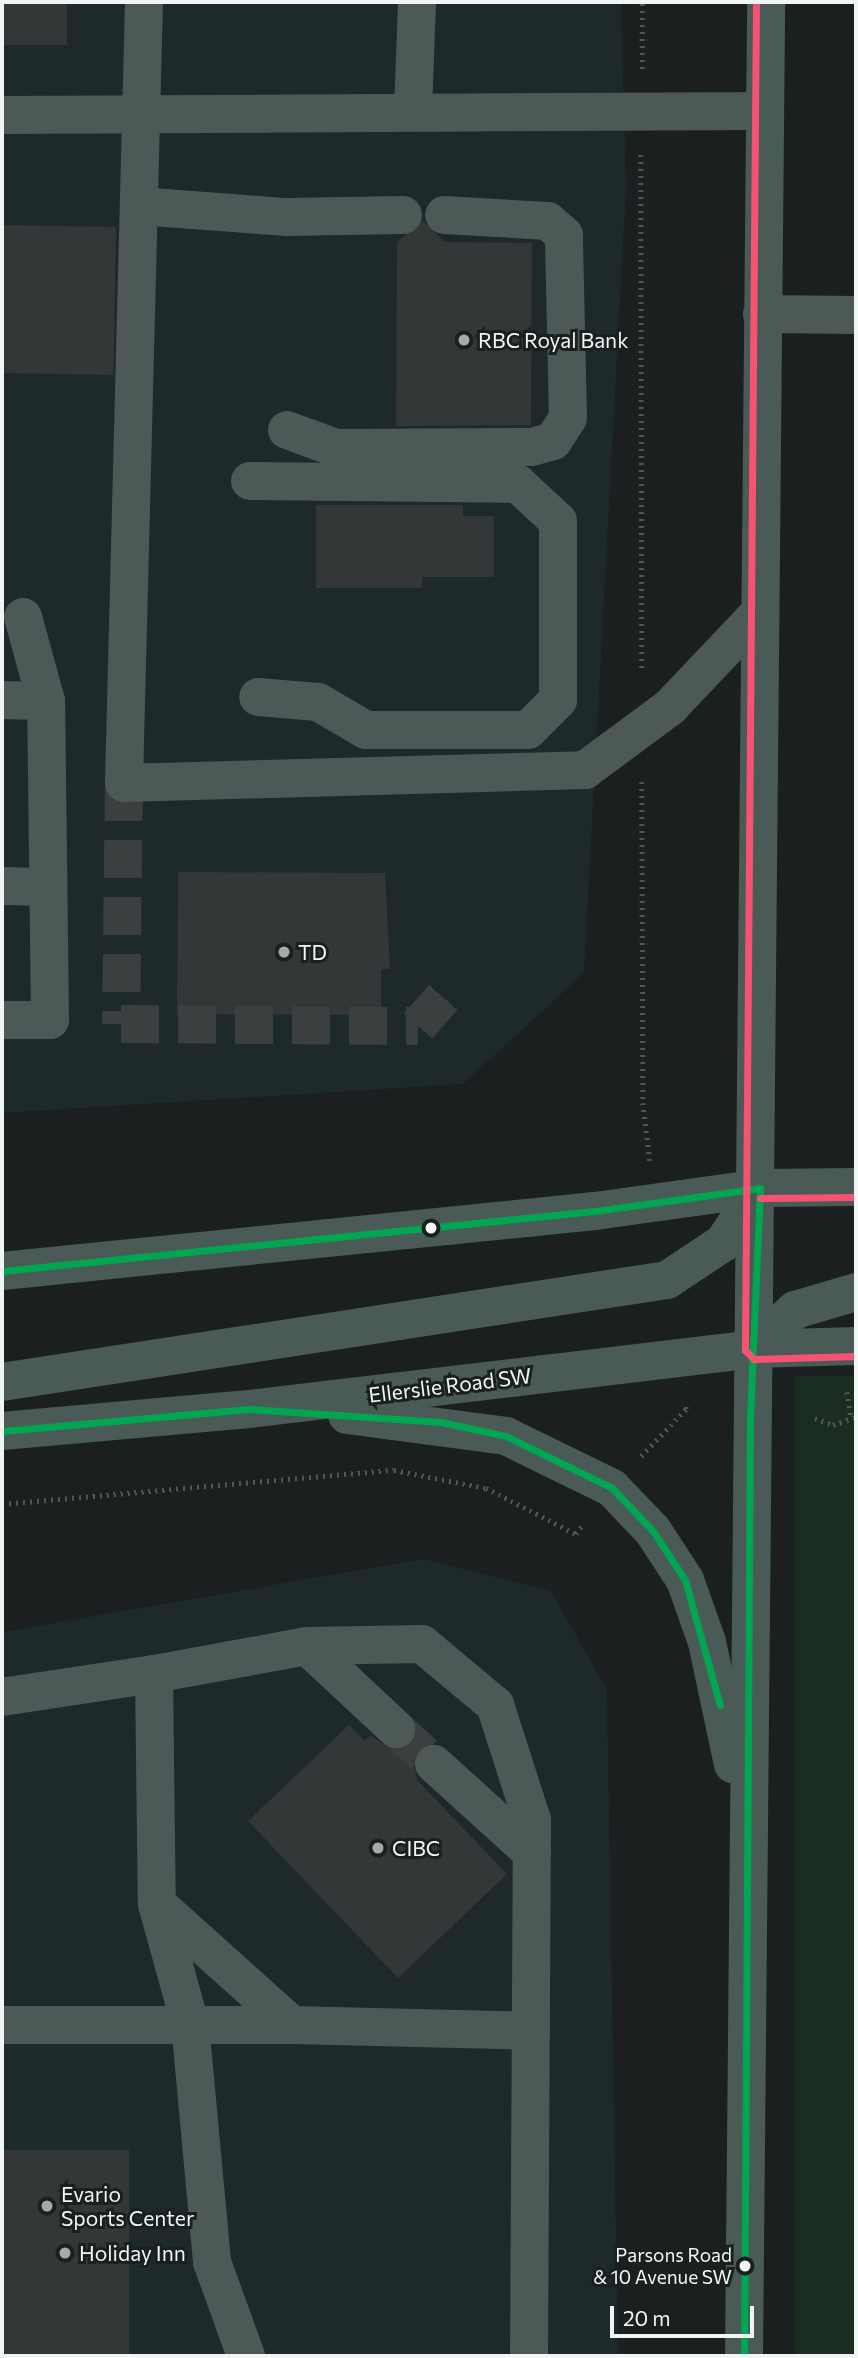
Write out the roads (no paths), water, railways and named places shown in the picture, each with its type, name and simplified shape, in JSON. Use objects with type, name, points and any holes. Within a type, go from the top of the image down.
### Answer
[{"type":"main road","points":[[744,2356],[748,1838],[760,1188],[760,612],[766,2]]},
{"type":"main road","points":[[2,1271],[595,1211],[760,1188],[856,1187]]},
{"type":"main road","points":[[2,1382],[667,1280],[723,1243],[760,1188]]},
{"type":"main road","points":[[755,1349],[795,1310],[856,1292]]},
{"type":"main road","name":"Ellerslie Road SW","points":[[2,1431],[249,1409],[755,1349],[856,1346]]},
{"type":"main road","points":[[249,1409],[441,1422],[506,1436],[612,1488],[653,1531],[685,1580],[707,1642],[748,1838]]},
{"type":"lane","points":[[145,2],[124,783],[585,770],[670,707],[760,612]]},
{"type":"lane","points":[[413,112],[417,2]]},
{"type":"lane","points":[[2,116],[765,111]]},
{"type":"lane","points":[[139,206],[287,217],[403,215]]},
{"type":"lane","points":[[287,430],[336,448],[532,447],[554,442],[568,418],[564,235],[548,221],[444,215]]},
{"type":"lane","points":[[762,314],[856,315]]},
{"type":"lane","points":[[250,481],[518,484],[558,520],[558,700],[528,730],[366,730],[318,702],[258,697]]},
{"type":"lane","points":[[2,1020],[50,1020],[46,701],[23,617]]},
{"type":"lane","points":[[2,700],[46,701]]},
{"type":"lane","points":[[2,886],[48,887]]},
{"type":"lane","points":[[2,1697],[154,1674],[307,1646],[422,1644],[495,1705],[531,1820],[529,2356]]},
{"type":"lane","points":[[307,1646],[396,1729]]},
{"type":"lane","points":[[154,1674],[157,1904],[190,2024],[212,2262],[246,2356]]},
{"type":"lane","points":[[434,1764],[531,1853]]},
{"type":"lane","points":[[157,1904],[292,2025]]},
{"type":"lane","points":[[2,2025],[292,2025],[531,2031]]},
{"type":"tunnel","points":[[124,783],[121,1024],[418,1026],[455,984]]},
{"type":"tunnel","points":[[396,1729],[434,1764]]},
{"type":"place","name":"RBC Royal Bank","points":[[464,340]]},
{"type":"place","name":"TD","points":[[284,952]]},
{"type":"place","name":"CIBC","points":[[378,1848]]},
{"type":"place","name":"Evario Sports Center","points":[[47,2206]]},
{"type":"place","name":"Holiday Inn","points":[[65,2253]]},
{"type":"place","name":"Parsons Road & 10 Avenue SW","points":[[745,2266]]}]
